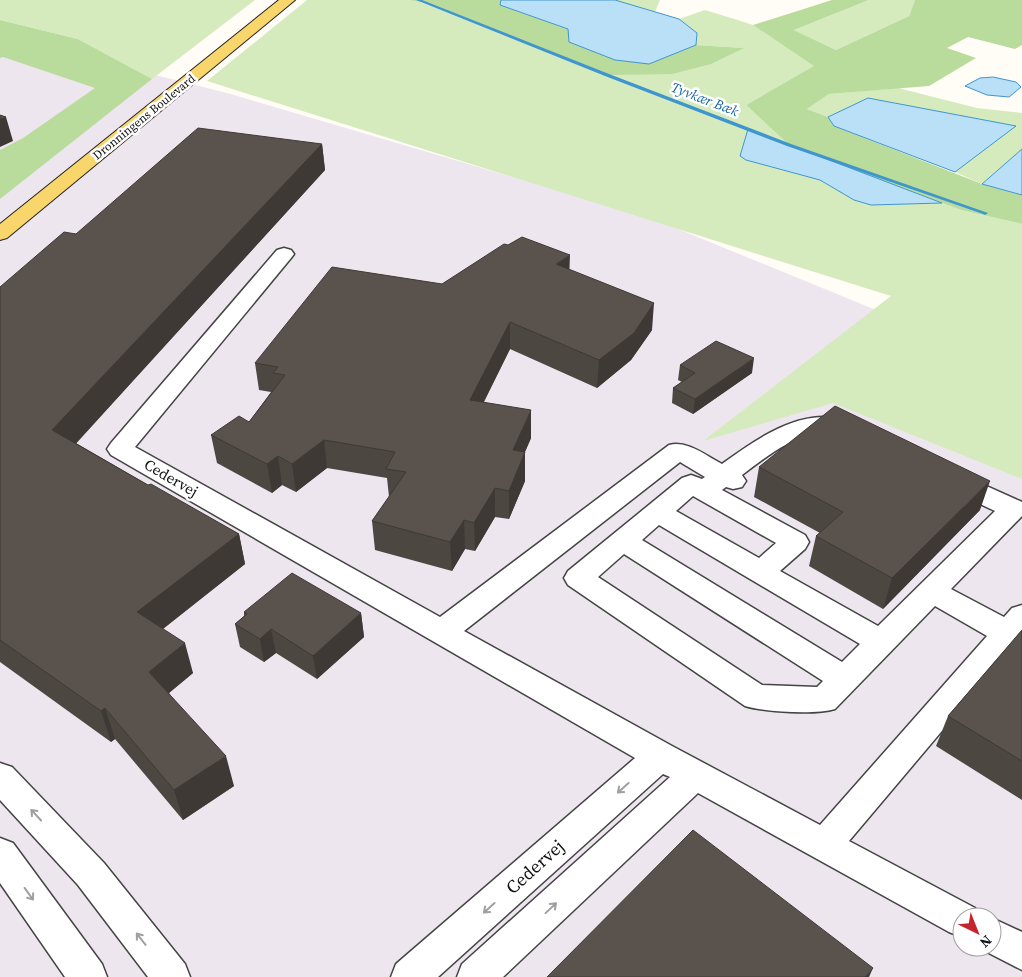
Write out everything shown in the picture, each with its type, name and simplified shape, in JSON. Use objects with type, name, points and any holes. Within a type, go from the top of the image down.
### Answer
[{"type":"main road","name":"Dronningens Boulevard","points":[[0,234],[288,0]]},
{"type":"street","name":"Cedervej","points":[[284,254],[120,449],[660,756],[952,915]]},
{"type":"street","points":[[865,439],[838,426],[814,426],[791,433],[767,444],[720,483],[691,484],[578,578],[756,697],[824,700],[932,591],[1017,511],[934,472]]},
{"type":"street","points":[[442,632],[678,451],[794,542],[760,572]]},
{"type":"street","points":[[657,512],[881,642]]},
{"type":"street","points":[[622,540],[845,679]]},
{"type":"street","points":[[824,845],[1015,624],[932,591]]},
{"type":"street","name":"Cedervej","points":[[410,977],[660,756]]},
{"type":"street","points":[[476,977],[696,775]]},
{"type":"street","points":[[0,777],[91,874],[172,977]]},
{"type":"street","points":[[0,854],[88,977]]},
{"type":"street","points":[[1002,941],[1022,952]]},
{"type":"shaded area","points":[[0,36],[227,93],[649,217],[1022,370],[1022,977],[0,977]]},
{"type":"green space","points":[[0,0],[255,0],[152,79],[78,39],[0,20]]},
{"type":"green space","points":[[307,0],[415,0],[607,75],[743,48],[696,45],[697,33],[679,19],[705,10],[753,25],[815,66],[746,105],[789,145],[961,210],[1022,224],[1022,479],[833,403],[703,441],[891,296],[207,81]]},
{"type":"green space","points":[[410,0],[501,0],[500,5],[568,29],[649,64],[696,45],[744,48],[711,64],[672,74],[607,75],[431,4]]},
{"type":"green space","points":[[615,0],[660,0],[655,12]]},
{"type":"green space","points":[[832,0],[869,0],[794,30],[836,50],[909,16],[915,0],[1022,0],[1022,45],[1015,49],[968,37],[947,48],[976,58],[929,86],[829,94],[807,109],[828,117],[834,126],[982,184],[1022,195],[1022,224],[961,210],[789,145],[746,105],[814,66],[753,25]]},
{"type":"green space","points":[[869,0],[915,0],[909,16],[836,50],[794,30]]},
{"type":"green space","points":[[0,20],[78,39],[152,79],[0,199],[0,150],[23,138],[95,88],[3,57],[0,58]]},
{"type":"green space","points":[[898,88],[977,108],[1022,113],[1022,149],[982,184],[955,172],[1015,126],[868,98],[828,117],[807,109],[829,94]]},
{"type":"water","points":[[501,0],[615,0],[679,19],[697,33],[696,45],[649,64],[615,60],[569,42],[568,29],[500,5]]},
{"type":"water","points":[[993,77],[1016,82],[1021,87],[1009,97],[987,95],[965,86],[980,78]]},
{"type":"water","points":[[868,98],[1016,126],[955,172],[834,126],[828,117]]},
{"type":"water","points":[[748,129],[942,203],[871,205],[854,200],[820,180],[746,160],[740,156]]},
{"type":"water","points":[[1022,149],[1022,195],[982,184]]},
{"type":"building","points":[[198,128],[322,144],[52,430],[239,534],[137,612],[185,643],[149,672],[226,756],[174,790],[105,708],[101,711],[0,640],[0,287],[64,232],[76,234]]},
{"type":"building","points":[[522,237],[570,255],[556,264],[654,303],[634,333],[599,360],[510,322],[470,400],[531,410],[513,450],[525,452],[509,491],[495,488],[474,523],[464,520],[450,542],[372,521],[406,472],[386,469],[395,452],[324,440],[292,464],[278,456],[267,464],[211,435],[239,416],[249,422],[285,375],[273,373],[278,367],[255,363],[332,267],[442,284],[504,244],[508,245]]},
{"type":"building","points":[[716,341],[754,358],[695,399],[673,388],[695,373],[680,365]]},
{"type":"building","points":[[835,406],[990,481],[892,578],[816,536],[843,512],[759,467]]},
{"type":"building","points":[[292,573],[361,613],[313,656],[271,629],[260,639],[235,624],[247,614],[244,612]]},
{"type":"building","points":[[1022,630],[1022,761],[948,716]]},
{"type":"building","points":[[693,830],[873,968],[865,977],[547,977]]},
{"type":"waterway","name":"Tyvkær Bæk","points":[[418,0],[789,145],[985,213]]}]
